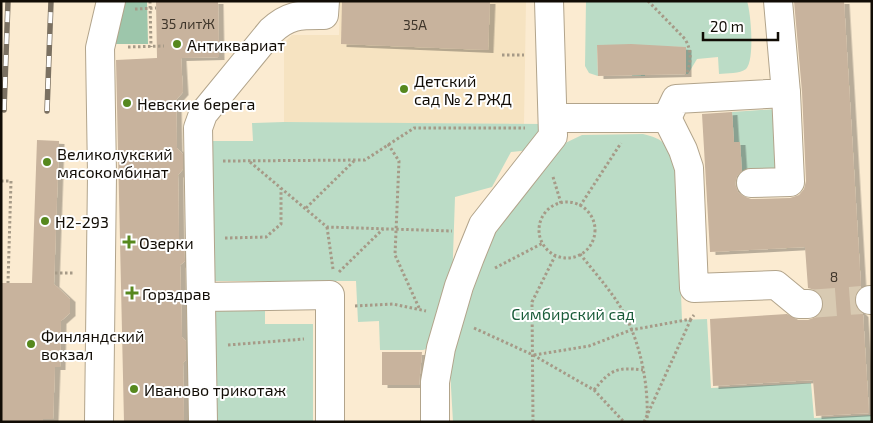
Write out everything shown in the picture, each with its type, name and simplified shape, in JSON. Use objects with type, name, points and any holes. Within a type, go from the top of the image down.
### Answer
[{"type":"street","points":[[100,422],[102,175],[100,48],[111,1]]},
{"type":"street","points":[[203,422],[198,128],[203,114],[282,21],[299,15],[324,15],[325,1]]},
{"type":"street","points":[[435,422],[435,382],[442,348],[459,286],[480,232],[483,225],[544,150],[553,136],[549,1]]},
{"type":"street","points":[[752,183],[790,182],[786,93],[778,1]]},
{"type":"street","points":[[667,118],[676,99],[786,93]]},
{"type":"street","points":[[553,123],[667,118]]},
{"type":"street","points":[[667,118],[683,150],[689,168],[694,288],[776,285],[799,304],[808,304]]},
{"type":"street","points":[[201,297],[330,294],[330,422]]},
{"type":"path","points":[[150,1],[151,47],[164,46]]},
{"type":"path","points":[[648,1],[690,47],[691,57],[686,78]]},
{"type":"path","points":[[580,206],[638,118]]},
{"type":"path","points":[[222,161],[365,160],[414,128],[553,123]]},
{"type":"path","points":[[388,144],[398,161],[394,255],[420,310]]},
{"type":"path","points":[[306,208],[354,161]]},
{"type":"path","points":[[249,162],[327,227],[334,277],[384,229]]},
{"type":"path","points":[[1,181],[11,182],[8,283]]},
{"type":"path","points":[[200,238],[266,237],[281,224],[281,188]]},
{"type":"path","points":[[564,202],[580,206],[591,216],[595,226],[594,237],[589,247],[580,254],[570,258],[556,256],[549,252],[543,243],[539,234],[544,213],[564,202]]},
{"type":"path","points":[[327,227],[480,232]]},
{"type":"path","points":[[459,286],[543,243]]},
{"type":"path","points":[[580,254],[617,301],[631,330],[644,370],[647,417]]},
{"type":"path","points":[[533,422],[532,302],[556,256]]},
{"type":"path","points":[[645,422],[691,318],[695,314],[694,288]]},
{"type":"path","points":[[330,305],[393,304],[451,318],[533,355],[594,390],[624,422]]},
{"type":"path","points":[[533,355],[589,346],[631,330],[691,318]]},
{"type":"path","points":[[202,347],[330,336]]},
{"type":"path","points":[[594,390],[606,376],[615,370],[624,368],[644,370]]},
{"type":"shaded area","name":"Детский сад № 2 РЖД","points":[[340,1],[526,1],[524,124],[284,122],[284,43],[292,35],[339,35]]},
{"type":"green space","points":[[121,1],[147,1],[148,44],[112,44]]},
{"type":"green space","points":[[586,1],[747,1],[751,36],[749,64],[746,69],[740,72],[719,74],[718,57],[697,59],[688,74],[686,74],[685,47],[645,46],[645,76],[632,76],[631,45],[597,46],[598,76],[589,73],[585,66]]},
{"type":"green space","points":[[777,109],[781,175],[742,176],[740,142],[734,142],[732,112]]},
{"type":"green space","points":[[252,123],[543,124],[531,150],[511,152],[492,187],[455,197],[452,285],[436,346],[423,350],[380,350],[379,321],[358,322],[356,281],[212,281],[212,141],[253,141]]},
{"type":"green space","name":"Симбирский сад","points":[[643,134],[661,141],[670,152],[676,164],[682,320],[707,319],[711,388],[811,383],[814,418],[872,415],[872,422],[453,422],[449,352],[488,229],[559,146],[582,135]]},
{"type":"green space","points":[[211,305],[265,306],[265,324],[313,324],[313,422],[211,422]]},
{"type":"building","points":[[156,1],[218,1],[219,57],[181,58],[183,92],[176,100],[177,148],[183,154],[183,169],[178,175],[179,239],[184,243],[185,261],[180,265],[182,337],[186,341],[186,360],[183,363],[184,422],[124,422],[116,60],[157,58]]},
{"type":"building","points":[[342,1],[490,1],[488,50],[341,44]]},
{"type":"building","points":[[794,1],[844,1],[861,287],[856,293],[854,300],[857,308],[863,314],[869,413],[816,416],[813,380],[713,386],[710,319],[787,314],[798,320],[808,320],[816,317],[822,311],[824,304],[821,296],[815,290],[808,288],[805,247],[710,252],[702,114],[732,112],[734,142],[740,142],[742,171],[737,176],[735,184],[738,192],[743,196],[751,199],[790,198],[799,195],[804,189],[806,181],[802,92]]},
{"type":"building","points":[[631,44],[686,47],[686,74],[598,76],[597,45]]},
{"type":"building","name":"Финляндский вокзал","points":[[37,140],[59,141],[54,284],[70,299],[70,313],[61,321],[60,367],[55,367],[53,419],[43,419],[43,422],[1,422],[1,283],[32,283]]},
{"type":"building","points":[[382,352],[422,352],[419,385],[382,385]]},
{"type":"tunnel","points":[[808,304],[862,300]]},
{"type":"railway","points":[[4,110],[8,1]]},
{"type":"railway","points":[[47,111],[51,1]]},
{"type":"place","name":"Антиквариат","points":[[177,44]]},
{"type":"place","name":"Детский сад № 2 РЖД","points":[[404,89]]},
{"type":"place","name":"Невские берега","points":[[127,103]]},
{"type":"place","name":"Великолукский мясокомбинат","points":[[47,162]]},
{"type":"place","name":"H2-293","points":[[45,221]]},
{"type":"place","name":"Озерки","points":[[129,242]]},
{"type":"place","name":"Горздрав","points":[[132,293]]},
{"type":"place","name":"Финляндский вокзал","points":[[31,344]]},
{"type":"place","name":"Иваново трикотаж","points":[[134,389]]}]
